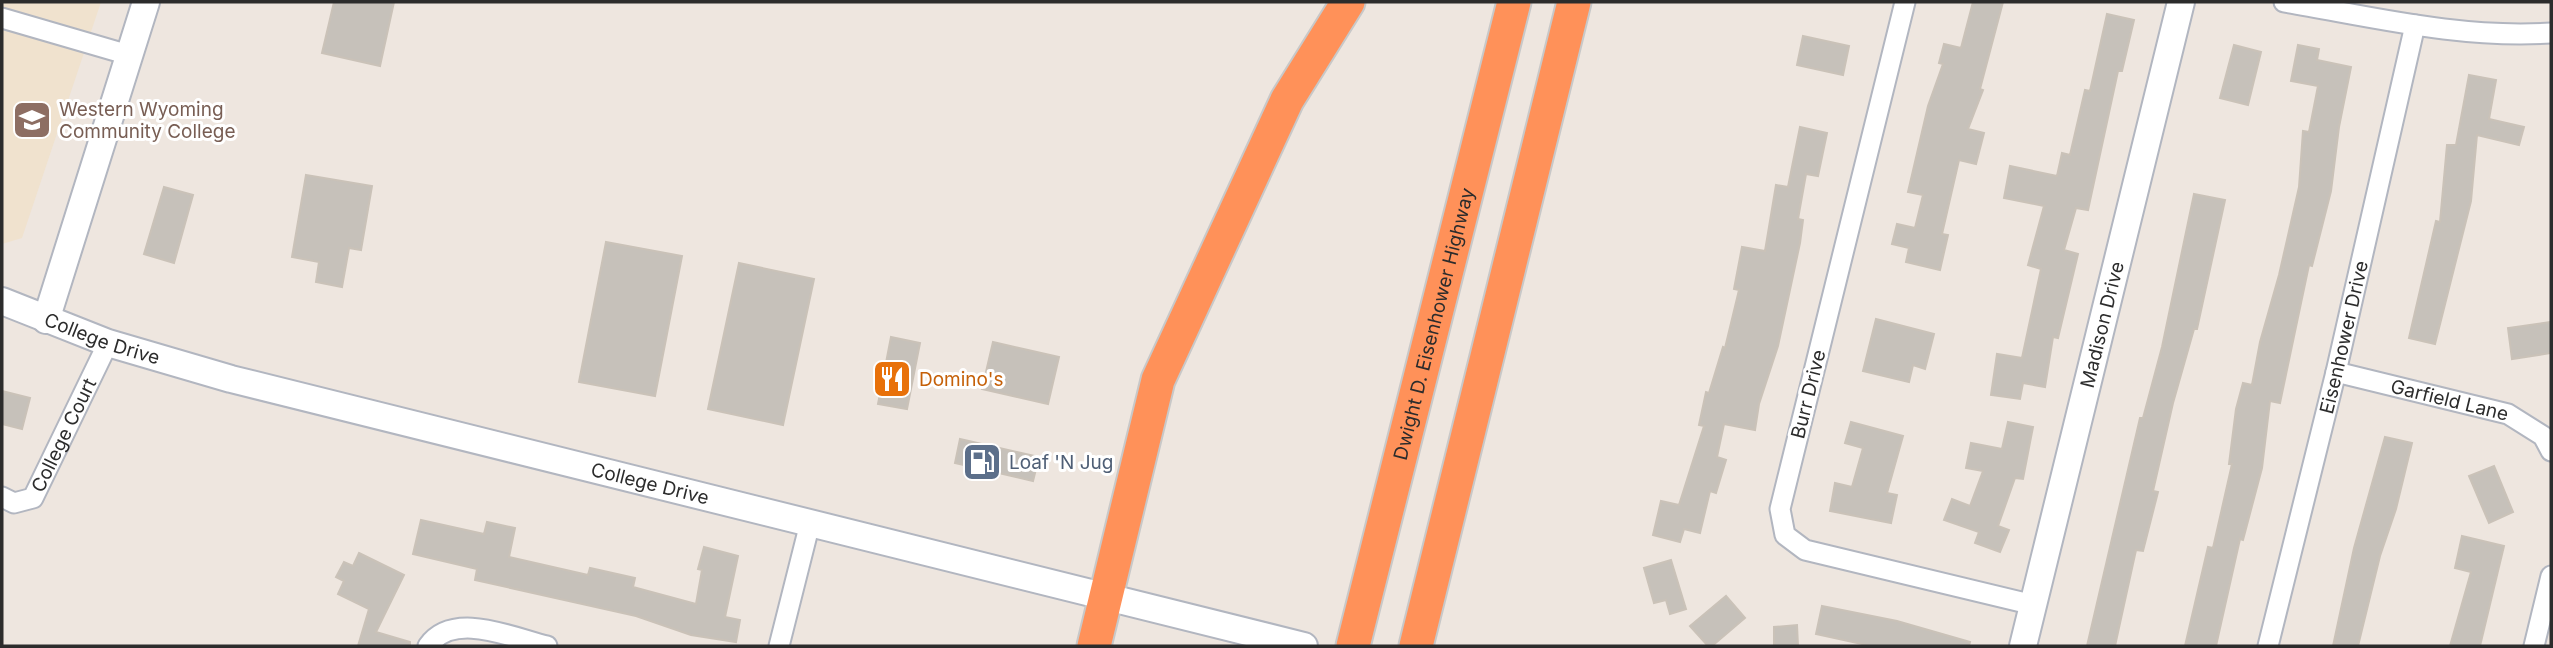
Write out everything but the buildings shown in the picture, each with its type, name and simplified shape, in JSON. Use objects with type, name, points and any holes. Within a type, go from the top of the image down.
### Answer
[{"type":"highway","points":[[1094,646],[1158,380],[1287,100],[1348,2]]},
{"type":"highway","name":"Dwight D. Eisenhower Highway","points":[[1353,646],[1514,2]]},
{"type":"highway","points":[[1416,646],[1574,2]]},
{"type":"main road","points":[[46,320],[146,2]]},
{"type":"main road","name":"Madison Drive","points":[[2023,646],[2181,2]]},
{"type":"main road","name":"College Drive","points":[[2,301],[108,342],[231,379],[1304,646]]},
{"type":"street","name":"Burr Drive","points":[[1905,2],[1780,509],[1785,535],[1805,550],[2034,605]]},
{"type":"street","points":[[2284,2],[2415,25],[2504,36],[2551,33]]},
{"type":"street","points":[[2,18],[129,55]]},
{"type":"street","name":"Eisenhower Drive","points":[[2268,646],[2336,372],[2415,25]]},
{"type":"street","name":"College Court","points":[[2,497],[14,503],[33,498],[108,342]]},
{"type":"street","name":"Garfield Lane","points":[[2336,372],[2508,414],[2543,436],[2551,451]]},
{"type":"street","points":[[779,646],[810,523]]},
{"type":"street","points":[[2534,646],[2551,576]]},
{"type":"street","points":[[428,646],[446,631],[471,628],[547,646]]},
{"type":"shaded area","name":"Western Wyoming Community College","points":[[2,2],[101,2],[22,238],[2,244]]},
{"type":"place","name":"Western Wyoming Community College","points":[[32,120]]},
{"type":"place","name":"Domino's","points":[[892,379]]},
{"type":"place","name":"Loaf 'N Jug","points":[[982,462]]}]
